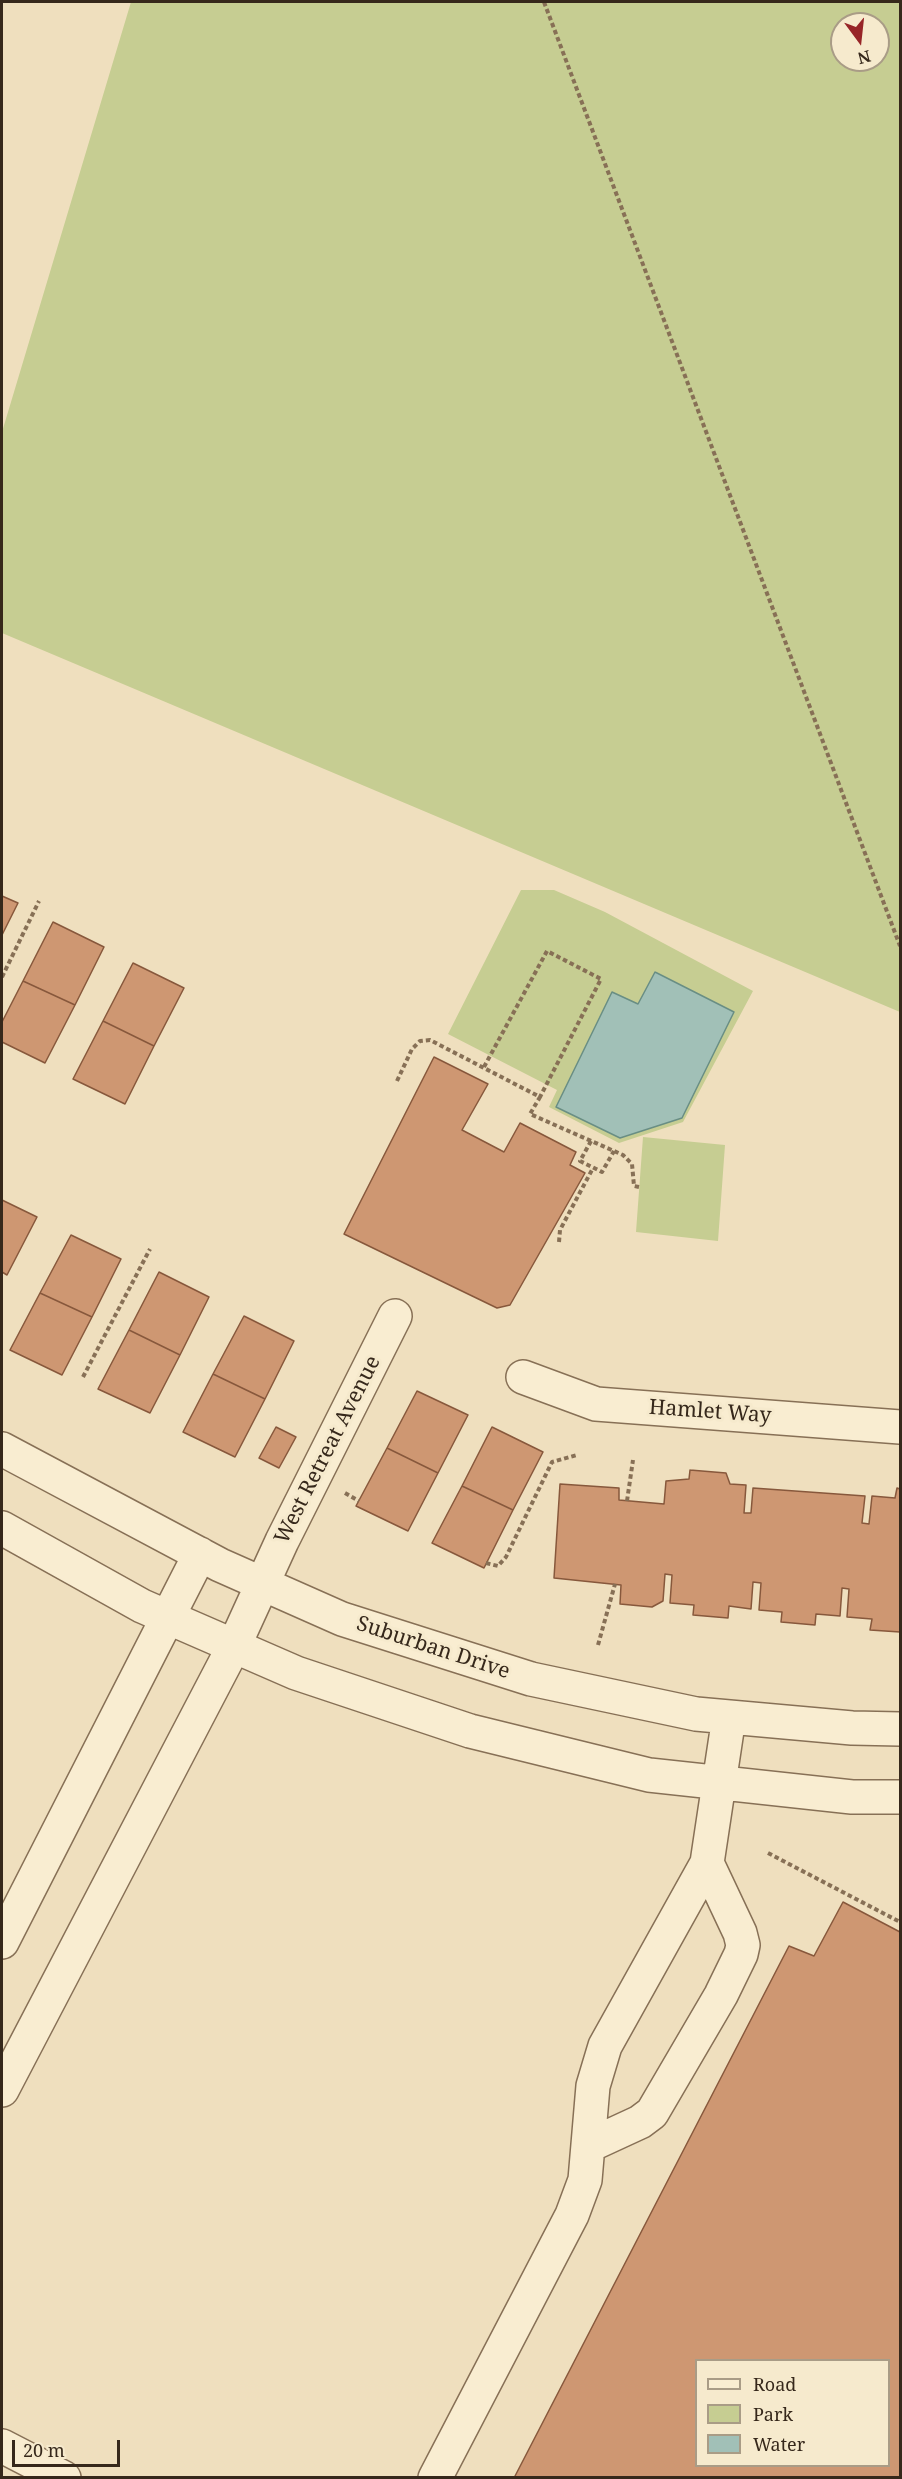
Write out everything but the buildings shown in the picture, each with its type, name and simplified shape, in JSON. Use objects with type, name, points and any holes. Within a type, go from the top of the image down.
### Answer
[{"type":"street","name":"West Retreat Avenue","points":[[2,2090],[234,1646],[262,1584],[395,1316]]},
{"type":"street","name":"Hamlet Way","points":[[524,1377],[597,1404],[900,1427]]},
{"type":"street","name":"Suburban Drive","points":[[2,1449],[200,1554],[342,1619],[531,1679],[696,1714],[852,1728],[900,1728]]},
{"type":"street","points":[[2,1528],[142,1606],[296,1673],[470,1731],[649,1775],[852,1797],[900,1797]]},
{"type":"street","points":[[2,1942],[200,1554]]},
{"type":"street","points":[[435,2478],[572,2215],[585,2180],[593,2086],[605,2046],[707,1863],[729,1717]]},
{"type":"street","points":[[588,2146],[652,2114],[721,1995],[741,1954],[743,1945],[740,1933],[707,1863]]},
{"type":"street","points":[[2,2446],[64,2478]]},
{"type":"path","points":[[544,2],[900,946]]},
{"type":"path","points":[[2,976],[39,901]]},
{"type":"path","points":[[484,1068],[547,951],[601,978],[530,1114],[614,1151],[632,1164],[634,1186],[639,1187]]},
{"type":"path","points":[[397,1081],[412,1049],[420,1041],[430,1040],[540,1097]]},
{"type":"path","points":[[591,1141],[580,1161],[602,1173],[614,1151]]},
{"type":"path","points":[[559,1242],[560,1230],[593,1168]]},
{"type":"path","points":[[83,1377],[150,1249]]},
{"type":"path","points":[[486,1563],[498,1566],[506,1557],[552,1462],[577,1455]]},
{"type":"path","points":[[627,1501],[633,1460]]},
{"type":"path","points":[[344,1492],[359,1501]]},
{"type":"path","points":[[598,1645],[615,1584]]},
{"type":"path","points":[[768,1853],[900,1922]]},
{"type":"green space","points":[[131,2],[900,2],[900,1012],[2,633],[2,432]]},
{"type":"green space","points":[[521,890],[554,890],[605,912],[753,991],[683,1122],[619,1143],[549,1107],[557,1090],[448,1034]]},
{"type":"green space","points":[[643,1137],[725,1145],[718,1241],[636,1232]]},
{"type":"water","points":[[655,972],[734,1012],[682,1118],[620,1138],[556,1107],[612,992],[638,1004]]}]
